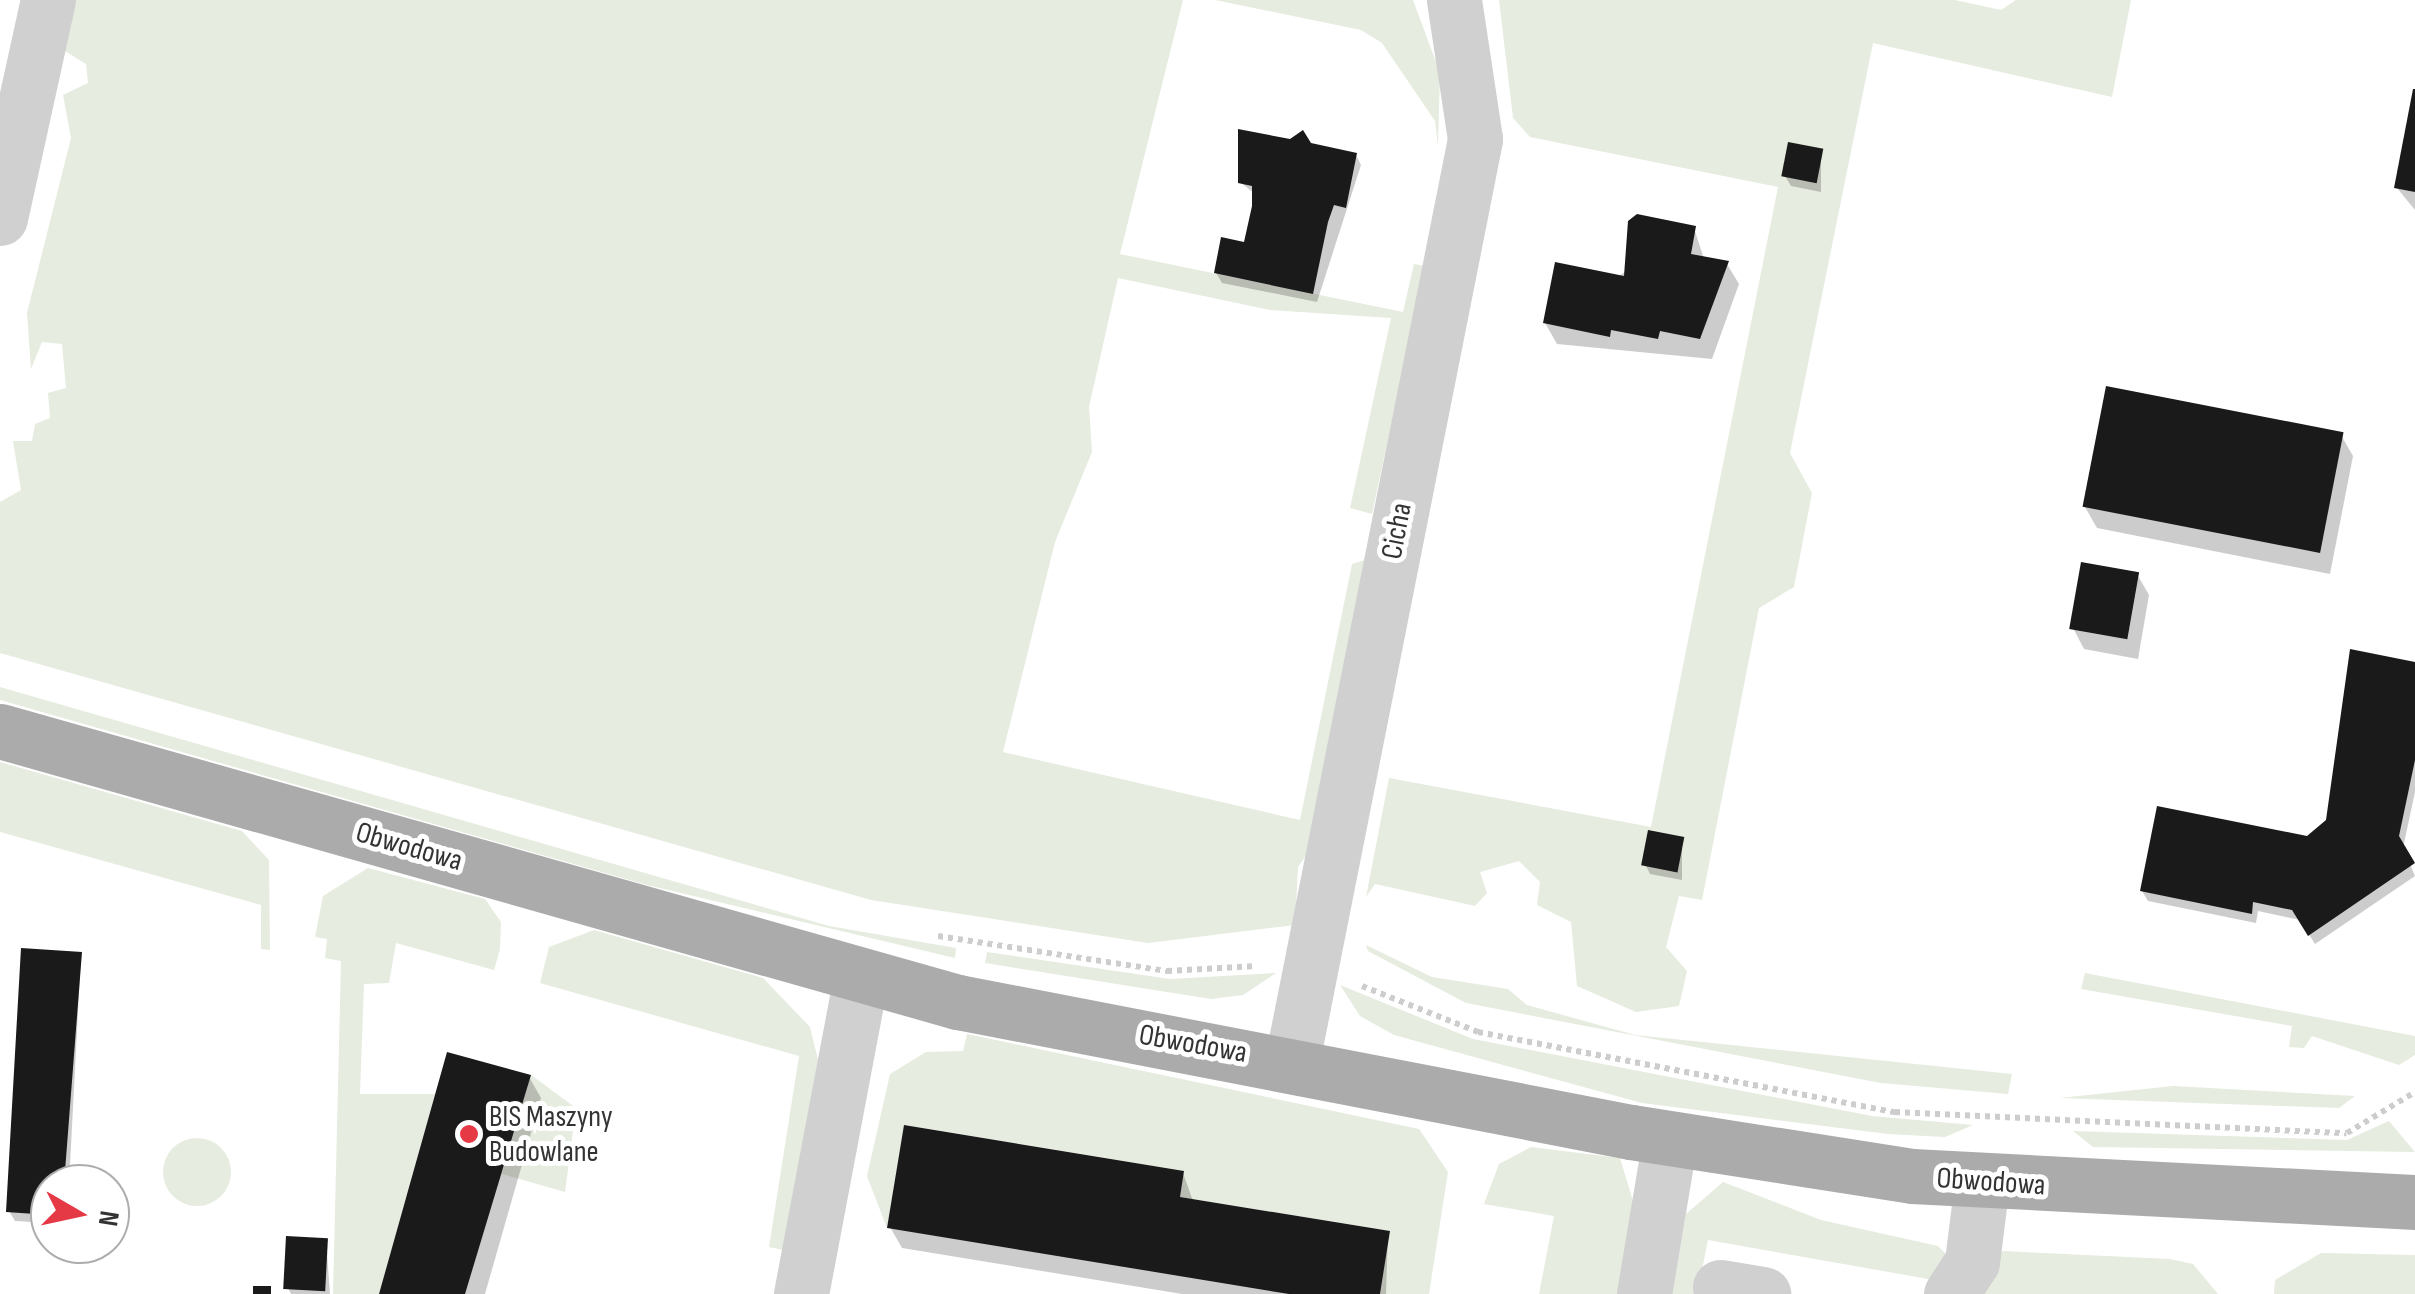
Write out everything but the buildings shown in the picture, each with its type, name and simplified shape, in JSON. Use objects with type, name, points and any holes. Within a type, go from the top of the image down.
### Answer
[{"type":"main road","name":"Obwodowa","points":[[0,732],[861,976],[1670,1139],[1982,1182],[2415,1202]]},
{"type":"street","points":[[0,218],[48,0]]},
{"type":"street","name":"Cicha","points":[[1292,1062],[1475,138],[1454,0]]},
{"type":"street","points":[[802,1294],[861,976]]},
{"type":"street","points":[[1644,1294],[1670,1139]]},
{"type":"street","points":[[1951,1294],[1972,1262],[1982,1182]]},
{"type":"path","points":[[1346,978],[1413,1014],[1478,1032],[1894,1112],[2347,1134],[2415,1092]]},
{"type":"shaded area","points":[[65,0],[1183,0],[1120,254],[1403,312],[1414,264],[1425,266],[1372,514],[1350,508],[1391,318],[1270,310],[1118,278],[1089,407],[1092,452],[1055,542],[1003,752],[1300,820],[1352,564],[1365,560],[1309,851],[1298,867],[1295,925],[1148,943],[871,900],[0,653],[0,502],[21,490],[13,441],[32,441],[35,424],[50,418],[48,393],[66,388],[62,344],[42,342],[31,369],[27,313],[71,138],[63,95],[88,83],[86,64],[55,45]]},
{"type":"shaded area","points":[[1215,0],[1413,0],[1440,73],[1438,146],[1435,121],[1382,43],[1361,30]]},
{"type":"shaded area","points":[[1499,0],[1955,0],[2001,10],[2016,0],[2131,0],[2112,97],[1873,43],[1790,453],[1812,493],[1794,587],[1759,608],[1702,900],[1679,896],[1666,947],[1687,971],[1679,1006],[1636,1012],[1577,986],[1571,922],[1537,905],[1540,882],[1519,861],[1480,872],[1487,893],[1475,906],[1375,884],[1366,897],[1389,778],[1651,827],[1778,187],[1530,137],[1513,118]]},
{"type":"shaded area","points":[[0,687],[829,926],[956,948],[955,958],[647,885],[0,700]]},
{"type":"shaded area","points":[[0,762],[242,831],[269,860],[270,950],[261,949],[261,905],[0,832]]},
{"type":"shaded area","points":[[368,868],[485,899],[501,922],[500,949],[494,970],[396,943],[389,983],[364,984],[360,1094],[435,1094],[379,1294],[333,1294],[341,961],[325,958],[327,939],[315,937],[323,896]]},
{"type":"shaded area","points":[[1360,928],[1366,945],[1432,977],[1508,989],[1527,1005],[1635,1035],[2012,1074],[2008,1094],[1881,1083],[1466,1003],[1368,951]]},
{"type":"shaded area","points":[[594,930],[763,978],[810,1027],[818,1060],[788,1251],[769,1247],[799,1056],[540,983],[549,947]]},
{"type":"shaded area","points":[[987,952],[1170,979],[1276,973],[1243,995],[1211,999],[985,963]]},
{"type":"shaded area","points":[[2085,973],[2415,1036],[2415,1055],[2399,1065],[2312,1036],[2304,1048],[2289,1047],[2292,1026],[2081,989]]},
{"type":"shaded area","points":[[1340,985],[1473,1039],[1872,1116],[1973,1125],[1945,1137],[1888,1134],[1642,1103],[1394,1035],[1360,1016]]},
{"type":"shaded area","points":[[967,1034],[1419,1129],[1448,1172],[1429,1294],[1380,1294],[1390,1231],[1180,1197],[1184,1171],[905,1125],[887,1228],[867,1176],[890,1074],[926,1052],[963,1051]]},
{"type":"shaded area","points":[[531,1075],[576,1108],[565,1192],[502,1174]]},
{"type":"shaded area","points":[[2173,1086],[2355,1096],[2339,1108],[2060,1098]]},
{"type":"shaded area","points":[[2389,1121],[2415,1152],[2093,1147],[2073,1131],[2347,1140]]},
{"type":"shaded area","points":[[197,1138],[221,1148],[231,1172],[221,1196],[197,1206],[173,1196],[163,1172],[173,1148]]},
{"type":"shaded area","points":[[1531,1147],[1620,1158],[1636,1211],[1622,1294],[1539,1294],[1554,1216],[1484,1204],[1499,1164]]},
{"type":"shaded area","points":[[1723,1182],[1821,1220],[1938,1246],[1947,1255],[1934,1280],[1708,1240],[1697,1294],[1672,1294],[1686,1214]]},
{"type":"shaded area","points":[[2002,1251],[2170,1259],[2193,1264],[2218,1294],[1980,1294]]},
{"type":"shaded area","points":[[2321,1253],[2415,1255],[2415,1294],[2274,1294],[2275,1280]]},
{"type":"place","name":"BIS Maszyny Budowlane","points":[[469,1134]]}]
